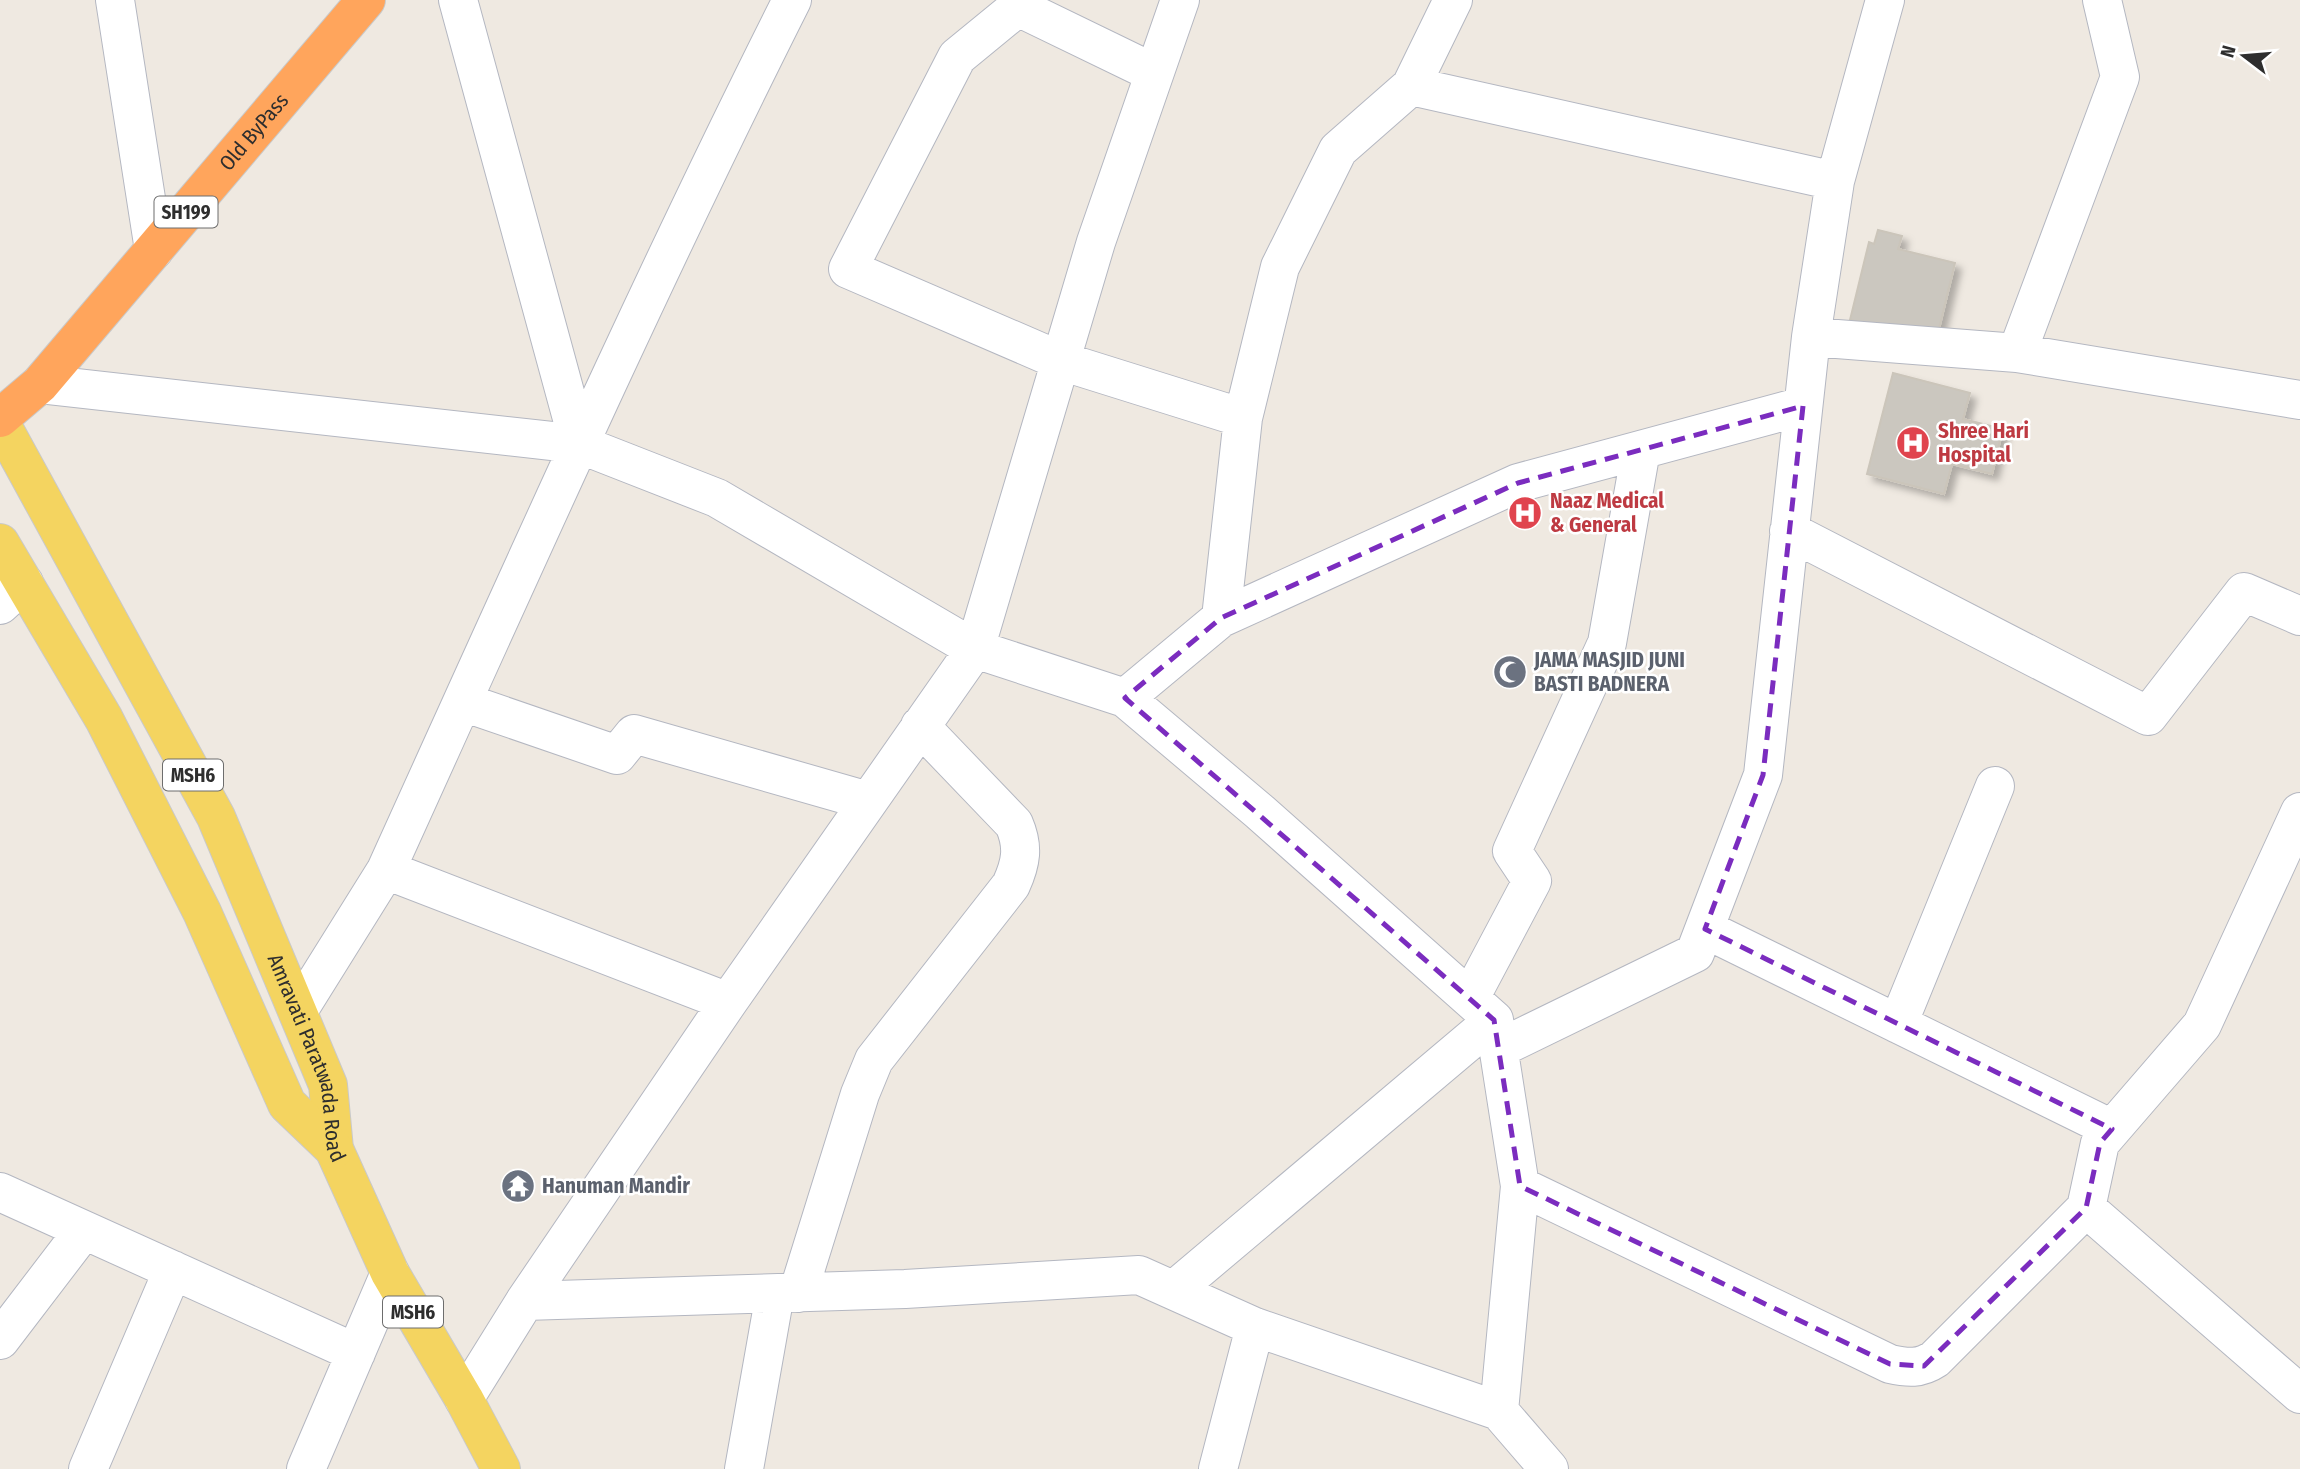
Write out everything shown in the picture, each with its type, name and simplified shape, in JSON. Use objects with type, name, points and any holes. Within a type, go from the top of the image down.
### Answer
[{"type":"highway","name":"Old ByPass","points":[[0,420],[40,383],[366,0]]},
{"type":"main road","name":"Amravati Paratwada Road","points":[[0,420],[216,817],[328,1085],[334,1149]]},
{"type":"main road","name":"Amravati Paratwada Road","points":[[0,543],[12,594],[104,719],[202,912],[287,1104],[334,1149]]},
{"type":"main road","name":"MSH6","points":[[334,1149],[390,1273],[464,1399],[501,1469]]},
{"type":"street","points":[[115,0],[153,250]]},
{"type":"street","points":[[458,0],[579,444]]},
{"type":"street","points":[[298,1011],[386,870],[579,444],[715,153],[792,0]]},
{"type":"street","points":[[464,1399],[525,1301],[975,649],[1096,242],[1180,0]]},
{"type":"street","points":[[1222,618],[1243,418],[1280,267],[1338,150],[1411,86],[1453,0]]},
{"type":"street","points":[[1174,1290],[1488,1022],[1695,953],[1763,775],[1811,337],[1835,181],[1885,0]]},
{"type":"street","points":[[2017,353],[2120,77],[2102,0]]},
{"type":"street","points":[[1154,73],[1018,7],[957,57],[848,269],[1060,361],[1243,418]]},
{"type":"street","points":[[1411,86],[1835,181]]},
{"type":"street","points":[[1811,337],[2017,353],[2300,400]]},
{"type":"street","points":[[40,383],[579,444],[718,498],[975,649],[1125,698],[1260,812],[1488,1022]]},
{"type":"street","points":[[1125,698],[1222,618],[1518,483],[1803,406]]},
{"type":"street","points":[[1499,1412],[1520,1186],[1488,1022],[1532,881],[1512,851],[1607,643],[1641,450]]},
{"type":"street","points":[[1789,531],[2148,716],[2244,592],[2300,616]]},
{"type":"street","points":[[463,702],[617,755],[634,734],[868,801]]},
{"type":"street","points":[[744,1469],[787,1293],[874,1060],[1011,885],[1018,869],[1020,838],[1014,824],[920,726]]},
{"type":"street","points":[[1898,1024],[1995,786]]},
{"type":"street","points":[[1520,1186],[1890,1364],[1908,1368],[1924,1367],[2086,1208],[2100,1143],[2202,1025],[2300,812]]},
{"type":"street","points":[[386,870],[729,1002]]},
{"type":"street","points":[[1704,929],[2112,1129]]},
{"type":"street","points":[[0,1192],[356,1353]]},
{"type":"street","points":[[2086,1208],[2300,1394]]},
{"type":"street","points":[[0,1340],[84,1230]]},
{"type":"street","points":[[88,1469],[173,1270]]},
{"type":"street","points":[[306,1469],[390,1273]]},
{"type":"street","points":[[525,1301],[905,1289],[1139,1275],[1255,1327],[1499,1412],[1549,1469]]},
{"type":"street","points":[[1218,1469],[1255,1327]]},
{"type":"highlighted area","points":[[1803,406],[1763,775],[1705,929],[2112,1129],[2100,1143],[2086,1208],[1924,1366],[1890,1364],[1520,1186],[1494,1020],[1125,698],[1221,618],[1518,483]]},
{"type":"building","points":[[1878,230],[1902,236],[1898,249],[1955,263],[1936,341],[1850,320],[1869,242],[1874,244]]},
{"type":"building","points":[[1893,373],[1970,393],[1963,419],[2003,429],[1992,474],[1952,464],[1944,494],[1867,474]]},
{"type":"place","name":"Shree Hari Hospital","points":[[1913,443]]},
{"type":"place","name":"Naaz Medical & General","points":[[1525,513]]},
{"type":"place","name":"JAMA MASJID JUNI BASTI BADNERA","points":[[1510,672]]},
{"type":"place","name":"Hanuman Mandir","points":[[518,1186]]}]
